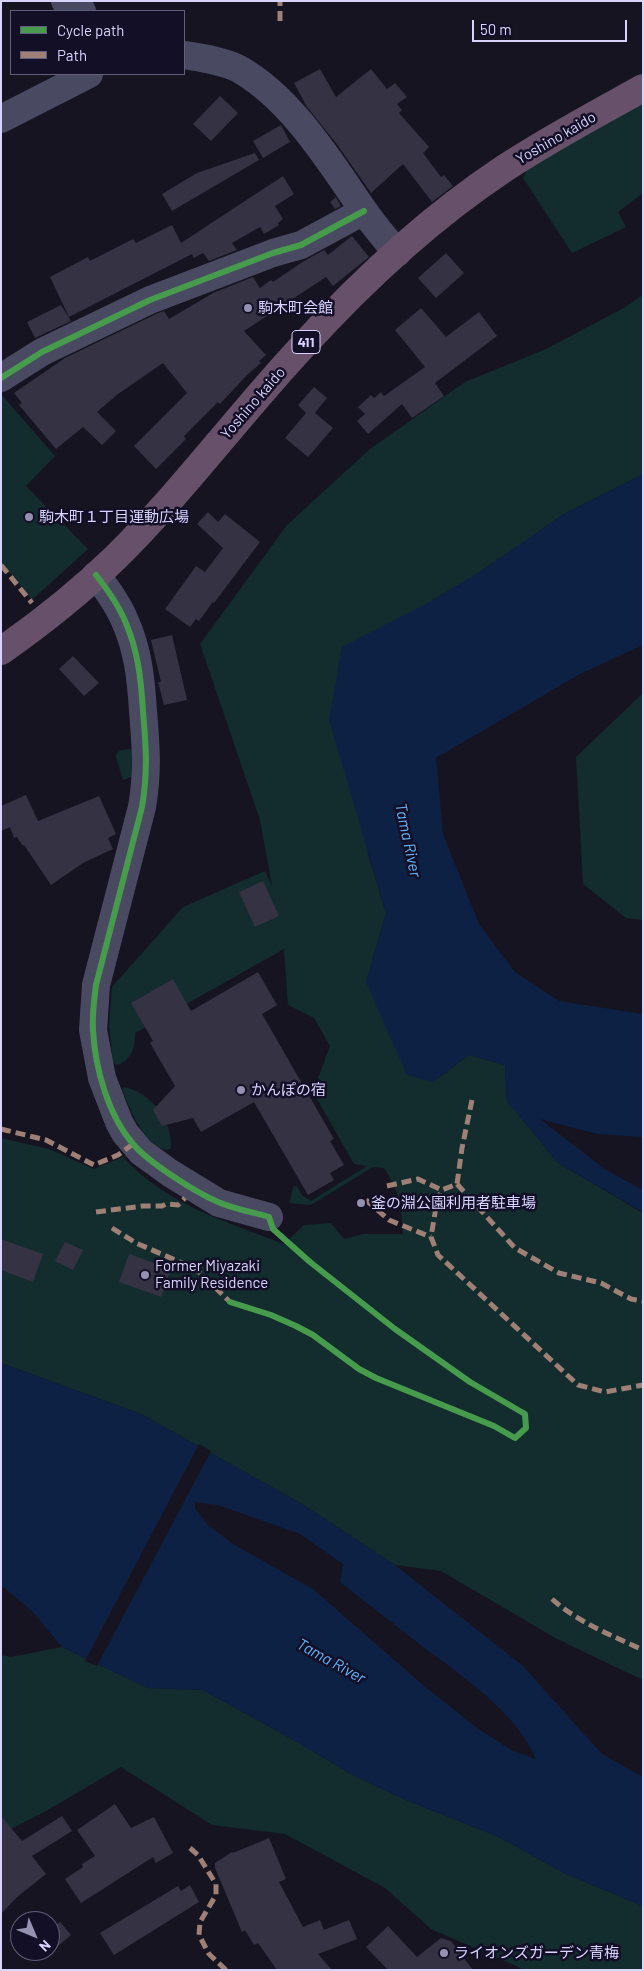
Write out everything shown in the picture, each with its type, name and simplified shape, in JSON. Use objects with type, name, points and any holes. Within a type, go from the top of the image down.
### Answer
[{"type":"highway","name":"Yoshino kaido","points":[[1,651],[96,575],[168,502],[300,348],[396,254],[503,169],[559,134],[643,88]]},
{"type":"street","points":[[66,1],[80,10]]},
{"type":"street","points":[[185,54],[237,68],[273,95],[295,116],[350,188],[364,211],[396,254]]},
{"type":"street","points":[[1,119],[87,75]]},
{"type":"street","points":[[1,378],[42,352],[150,300],[273,253],[301,245],[364,211]]},
{"type":"street","points":[[96,575],[118,607],[135,647],[140,672],[148,760],[142,806],[96,985],[93,1030],[102,1078],[119,1122],[132,1144],[141,1152],[170,1173],[219,1203],[269,1217]]},
{"type":"green space","points":[[643,99],[643,193],[618,212],[626,227],[572,253],[523,178],[528,167]]},
{"type":"green space","points":[[643,295],[643,474],[564,514],[480,572],[428,603],[368,854],[386,913],[366,982],[433,1082],[469,1055],[505,1065],[507,1101],[558,1163],[643,1213],[643,1680],[557,1639],[441,1571],[395,1565],[302,1504],[141,1414],[1,1363],[1,1138],[49,1149],[94,1169],[123,1157],[158,1187],[177,1199],[219,1219],[284,1244],[304,1225],[331,1223],[344,1239],[363,1234],[403,1234],[399,1200],[384,1168],[373,1167],[311,1205],[289,1203],[294,1185],[302,1195],[311,1201],[367,1166],[354,1164],[313,1092],[330,1046],[314,1018],[288,1005],[284,949],[135,1033],[135,1043],[132,1052],[126,1060],[117,1065],[113,1062],[109,1026],[112,987],[183,907],[265,871],[272,886],[260,820],[200,644],[287,525],[370,449],[465,382],[546,349],[620,310]]},
{"type":"green space","name":"駒木町１丁目運動広場","points":[[1,394],[55,456],[26,486],[88,549],[32,600],[1,562]]},
{"type":"green space","points":[[643,693],[643,920],[626,918],[583,884],[576,757]]},
{"type":"green space","points":[[132,749],[131,777],[123,780],[116,757],[117,753],[121,750]]},
{"type":"green space","points":[[124,1087],[143,1095],[158,1109],[168,1128],[171,1148],[167,1150],[159,1148],[145,1135],[129,1106],[122,1089]]},
{"type":"green space","points":[[62,1647],[148,1688],[203,1690],[351,1774],[401,1798],[499,1837],[564,1873],[643,1906],[643,1970],[525,1970],[431,1929],[385,1888],[285,1834],[212,1825],[121,1767],[46,1811],[1,1834],[1,1655],[11,1657]]},
{"type":"water","name":"Tama River","points":[[643,474],[643,645],[580,674],[436,758],[443,834],[479,924],[515,972],[559,1001],[643,1014],[643,1137],[597,1134],[540,1119],[606,1170],[643,1190],[643,1212],[558,1163],[507,1101],[505,1065],[469,1055],[433,1082],[407,1075],[366,982],[386,913],[329,720],[342,647],[428,603],[480,572],[564,514]]},
{"type":"water","name":"Tama River","points":[[1,1363],[141,1414],[302,1504],[395,1565],[523,1666],[602,1754],[643,1777],[643,1906],[564,1873],[499,1837],[401,1798],[351,1774],[203,1690],[148,1688],[62,1647],[32,1611],[1,1585]],"holes":[[[195,1502],[218,1505],[300,1534],[343,1564],[340,1582],[468,1681],[501,1709],[527,1742],[536,1759],[513,1751],[477,1728],[423,1685],[313,1589],[233,1544],[208,1525],[195,1508]]]},
{"type":"pier","points":[[199,1444],[211,1451],[97,1666],[85,1661]]},
{"type":"building","points":[[320,69],[336,97],[371,69],[387,89],[395,83],[407,97],[397,104],[402,110],[399,113],[429,147],[423,153],[441,177],[444,175],[453,186],[432,202],[403,164],[371,193],[336,143],[307,107],[294,83]]},
{"type":"building","points":[[220,96],[238,113],[211,141],[193,124]]},
{"type":"building","points":[[281,125],[290,142],[263,158],[253,141]]},
{"type":"building","points":[[255,153],[259,160],[172,211],[162,194],[197,173]]},
{"type":"building","points":[[283,176],[294,194],[275,206],[283,219],[278,223],[279,225],[264,234],[260,227],[232,243],[237,250],[209,261],[203,253],[194,258],[192,254],[69,317],[50,277],[88,257],[90,261],[133,239],[136,243],[172,225],[181,243]]},
{"type":"building","points":[[336,197],[341,206],[335,209],[330,202]]},
{"type":"building","points":[[352,236],[369,257],[333,286],[326,277],[244,331],[266,355],[259,361],[261,363],[220,404],[218,402],[184,436],[186,439],[156,469],[134,446],[187,393],[163,363],[118,394],[97,412],[116,431],[102,445],[83,427],[56,449],[19,405],[22,403],[14,393],[65,358],[164,311],[169,319],[213,293],[253,277],[260,288],[324,250],[328,255]]},
{"type":"building","points":[[446,253],[464,273],[436,298],[418,278]]},
{"type":"building","points":[[61,305],[71,321],[35,338],[27,322]]},
{"type":"building","points":[[421,308],[446,337],[479,312],[497,336],[435,383],[444,396],[412,418],[402,404],[368,434],[357,421],[365,414],[358,407],[371,395],[374,398],[381,392],[384,396],[425,367],[395,330]]},
{"type":"building","points":[[314,387],[327,398],[315,413],[333,428],[308,457],[285,438],[306,413],[298,405]]},
{"type":"building","points":[[208,512],[218,522],[225,514],[260,542],[214,603],[199,621],[196,619],[190,627],[165,609],[196,566],[205,572],[223,548],[197,524]]},
{"type":"building","points":[[172,635],[187,700],[164,705],[158,682],[161,682],[151,640]]},
{"type":"building","points":[[73,656],[99,683],[84,696],[59,669]]},
{"type":"building","points":[[26,795],[38,821],[99,796],[116,834],[108,838],[113,849],[83,863],[51,885],[24,845],[17,837],[14,838],[10,827],[1,831],[1,806]]},
{"type":"building","points":[[263,881],[279,916],[255,927],[239,892]]},
{"type":"building","name":"かんぽの宿","points":[[258,972],[277,1005],[262,1014],[334,1139],[330,1141],[344,1165],[330,1173],[334,1180],[308,1195],[254,1102],[201,1132],[193,1118],[162,1126],[153,1110],[175,1086],[150,1043],[153,1041],[131,1003],[173,979],[191,1011]]},
{"type":"building","points":[[1,1239],[43,1254],[33,1282],[1,1270]]},
{"type":"building","points":[[65,1242],[83,1250],[73,1270],[55,1261]]},
{"type":"building","name":"Former Miyazaki Family Residence","points":[[129,1254],[171,1269],[161,1297],[119,1282]]},
{"type":"building","points":[[115,1804],[131,1828],[154,1817],[173,1853],[156,1863],[153,1857],[81,1903],[65,1879],[83,1867],[82,1864],[95,1856],[77,1830]]},
{"type":"building","points":[[1,1816],[22,1841],[62,1816],[72,1831],[32,1856],[46,1874],[17,1897],[1,1914]]},
{"type":"building","points":[[269,1838],[286,1879],[279,1882],[303,1927],[320,1920],[324,1930],[349,1920],[357,1939],[318,1954],[332,1970],[277,1970],[258,1943],[254,1945],[245,1930],[242,1932],[215,1868],[215,1863],[232,1852]]},
{"type":"building","points":[[190,1885],[199,1902],[114,1955],[100,1933],[178,1886],[181,1891]]},
{"type":"building","points":[[60,1922],[71,1935],[60,1944]]},
{"type":"building","points":[[388,1926],[417,1957],[441,1938],[451,1941],[473,1970],[388,1970],[366,1947]]},
{"type":"marked path","points":[[280,1],[280,21]]},
{"type":"marked path","points":[[1,565],[32,603]]},
{"type":"marked path","points":[[472,1100],[457,1184],[442,1190],[437,1201],[431,1237],[438,1255],[578,1385],[605,1392],[643,1385]]},
{"type":"marked path","points":[[1,1129],[46,1140],[94,1165],[118,1155],[133,1144]]},
{"type":"marked path","points":[[387,1186],[418,1179],[442,1190]]},
{"type":"marked path","points":[[457,1184],[515,1248],[559,1273],[601,1283],[631,1299],[643,1301]]},
{"type":"marked path","points":[[96,1212],[143,1206],[162,1206],[166,1204],[178,1205],[185,1198]]},
{"type":"marked path","points":[[366,1200],[389,1220],[431,1237]]},
{"type":"marked path","points":[[112,1228],[136,1243],[196,1269],[230,1302]]},
{"type":"marked path","points":[[552,1599],[584,1622],[643,1650]]},
{"type":"marked path","points":[[190,1848],[198,1855],[216,1884],[216,1895],[200,1922],[199,1935],[209,1954],[226,1970]]},
{"type":"cycle path","points":[[1,378],[42,352],[150,300],[273,253],[301,245],[364,211]]},
{"type":"cycle path","points":[[96,575],[119,609],[133,643],[140,676],[146,748],[142,807],[96,985],[93,1008],[94,1045],[100,1075],[116,1119],[133,1144],[160,1168],[208,1197],[237,1209],[269,1217],[273,1229],[310,1262],[395,1329],[470,1382],[525,1414],[526,1428],[515,1438],[494,1426],[376,1378],[359,1369],[313,1335],[296,1326],[271,1315],[230,1302]]},
{"type":"place","name":"駒木町会館","points":[[248,308]]},
{"type":"place","name":"駒木町１丁目運動広場","points":[[29,517]]},
{"type":"place","name":"かんぽの宿","points":[[241,1090]]},
{"type":"place","name":"釜の淵公園利用者駐車場","points":[[361,1203]]},
{"type":"place","name":"Former Miyazaki Family Residence","points":[[145,1275]]},
{"type":"place","name":"ライオンズガーデン青梅","points":[[444,1953]]}]
